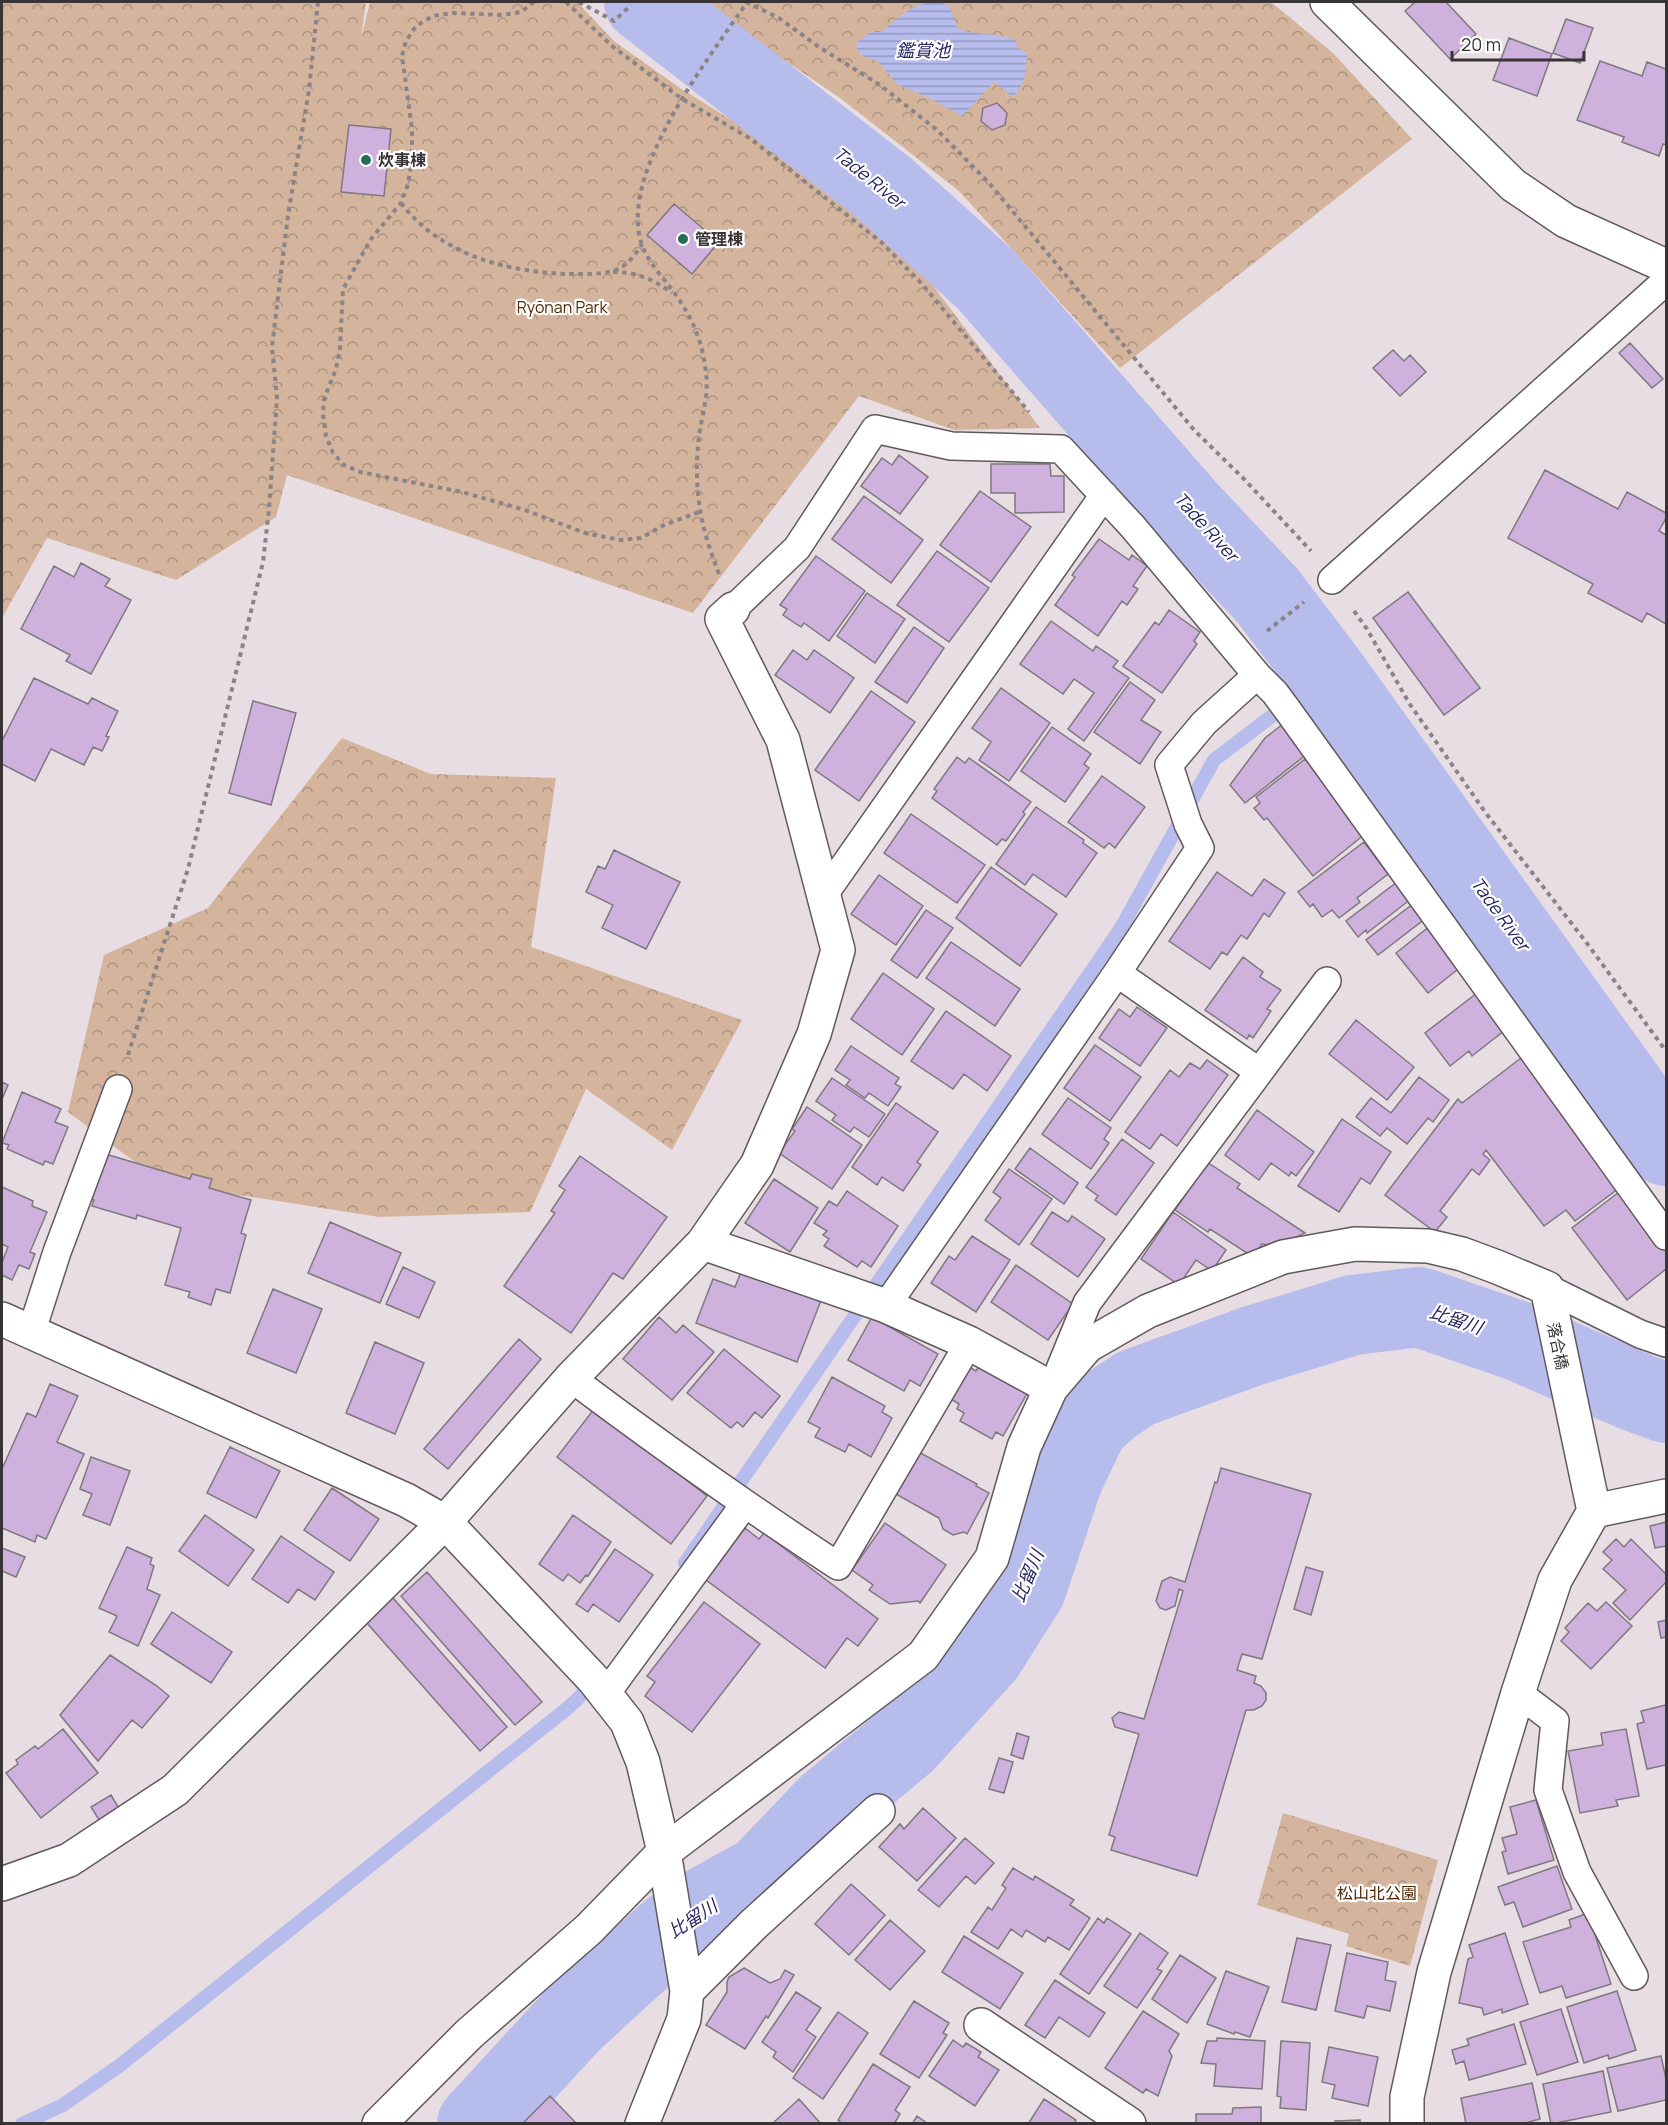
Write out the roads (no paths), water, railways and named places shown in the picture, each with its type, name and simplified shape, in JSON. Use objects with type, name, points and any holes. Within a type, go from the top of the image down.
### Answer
[{"type":"street","points":[[1327,2],[1513,184],[1566,221],[1666,266]]},
{"type":"street","points":[[2,1884],[69,1860],[175,1790],[445,1522],[571,1378],[703,1243],[757,1165],[814,1034],[838,950],[783,740],[722,619],[733,609]]},
{"type":"street","points":[[703,1243],[886,1306],[969,1343],[1051,1388]]},
{"type":"street","points":[[379,2124],[469,2034],[666,1860],[923,1656],[992,1558],[1024,1447],[1051,1388],[1087,1346],[1148,1311],[1283,1257],[1355,1244],[1428,1246],[1462,1254],[1497,1267],[1548,1296]]},
{"type":"street","name":"落合橋","points":[[1548,1296],[1594,1511]]},
{"type":"street","points":[[2,1319],[406,1500],[445,1522],[594,1680],[627,1722],[643,1762],[666,1860],[686,1976],[684,2019],[642,2124]]},
{"type":"street","points":[[1407,2124],[1407,2097],[1434,1972],[1518,1693],[1555,1580],[1594,1511],[1666,1496]]},
{"type":"street","points":[[686,1976],[754,1924],[878,1811]]},
{"type":"street","points":[[981,2025],[1129,2124]]},
{"type":"lane","points":[[1322,588],[1666,281]]},
{"type":"lane","points":[[733,609],[797,548],[875,429],[951,446],[1061,448],[1274,693],[1666,1236]]},
{"type":"lane","points":[[823,896],[1104,495]]},
{"type":"lane","points":[[886,1306],[1117,973],[1200,848],[1188,824],[1169,765],[1204,723],[1274,693]]},
{"type":"lane","points":[[1117,973],[1258,1071]]},
{"type":"lane","points":[[1051,1388],[1087,1303],[1327,981]]},
{"type":"lane","points":[[31,1333],[57,1252],[118,1089]]},
{"type":"lane","points":[[1548,1296],[1666,1343]]},
{"type":"lane","points":[[571,1378],[744,1505],[838,1566],[969,1343]]},
{"type":"lane","points":[[605,1695],[744,1505]]},
{"type":"lane","points":[[1518,1693],[1555,1721],[1548,1790],[1577,1872],[1634,1976]]},
{"type":"water","name":"鑑賞池","points":[[929,2],[939,2],[949,6],[958,29],[1016,40],[1017,49],[1022,49],[1027,54],[1021,87],[1013,97],[994,82],[962,116],[897,84],[878,61],[859,53],[856,43],[870,32],[882,32],[909,10]]},
{"type":"waterway","name":"Tade River","points":[[644,2],[884,188],[985,279],[1189,512],[1267,595],[1330,678],[1666,1146]]},
{"type":"waterway","points":[[685,1563],[1121,928],[1214,760],[1327,674]]},
{"type":"waterway","name":"比留川","points":[[477,2124],[570,2023],[612,1984],[671,1931],[704,1907],[762,1875],[828,1806],[906,1741],[984,1655],[1026,1589],[1063,1479],[1089,1424],[1112,1404],[1136,1388],[1252,1346],[1353,1315],[1419,1307],[1521,1342],[1666,1403]]},
{"type":"waterway","points":[[22,2124],[63,2105],[119,2066],[569,1707],[596,1681]]},
{"type":"place","name":"炊事棟","points":[[366,160]]},
{"type":"place","name":"管理棟","points":[[683,239]]},
{"type":"park label","name":"Ryōnan Park","points":[[562,307]]},
{"type":"park label","name":"松山北公園","points":[[1377,1893]]}]
